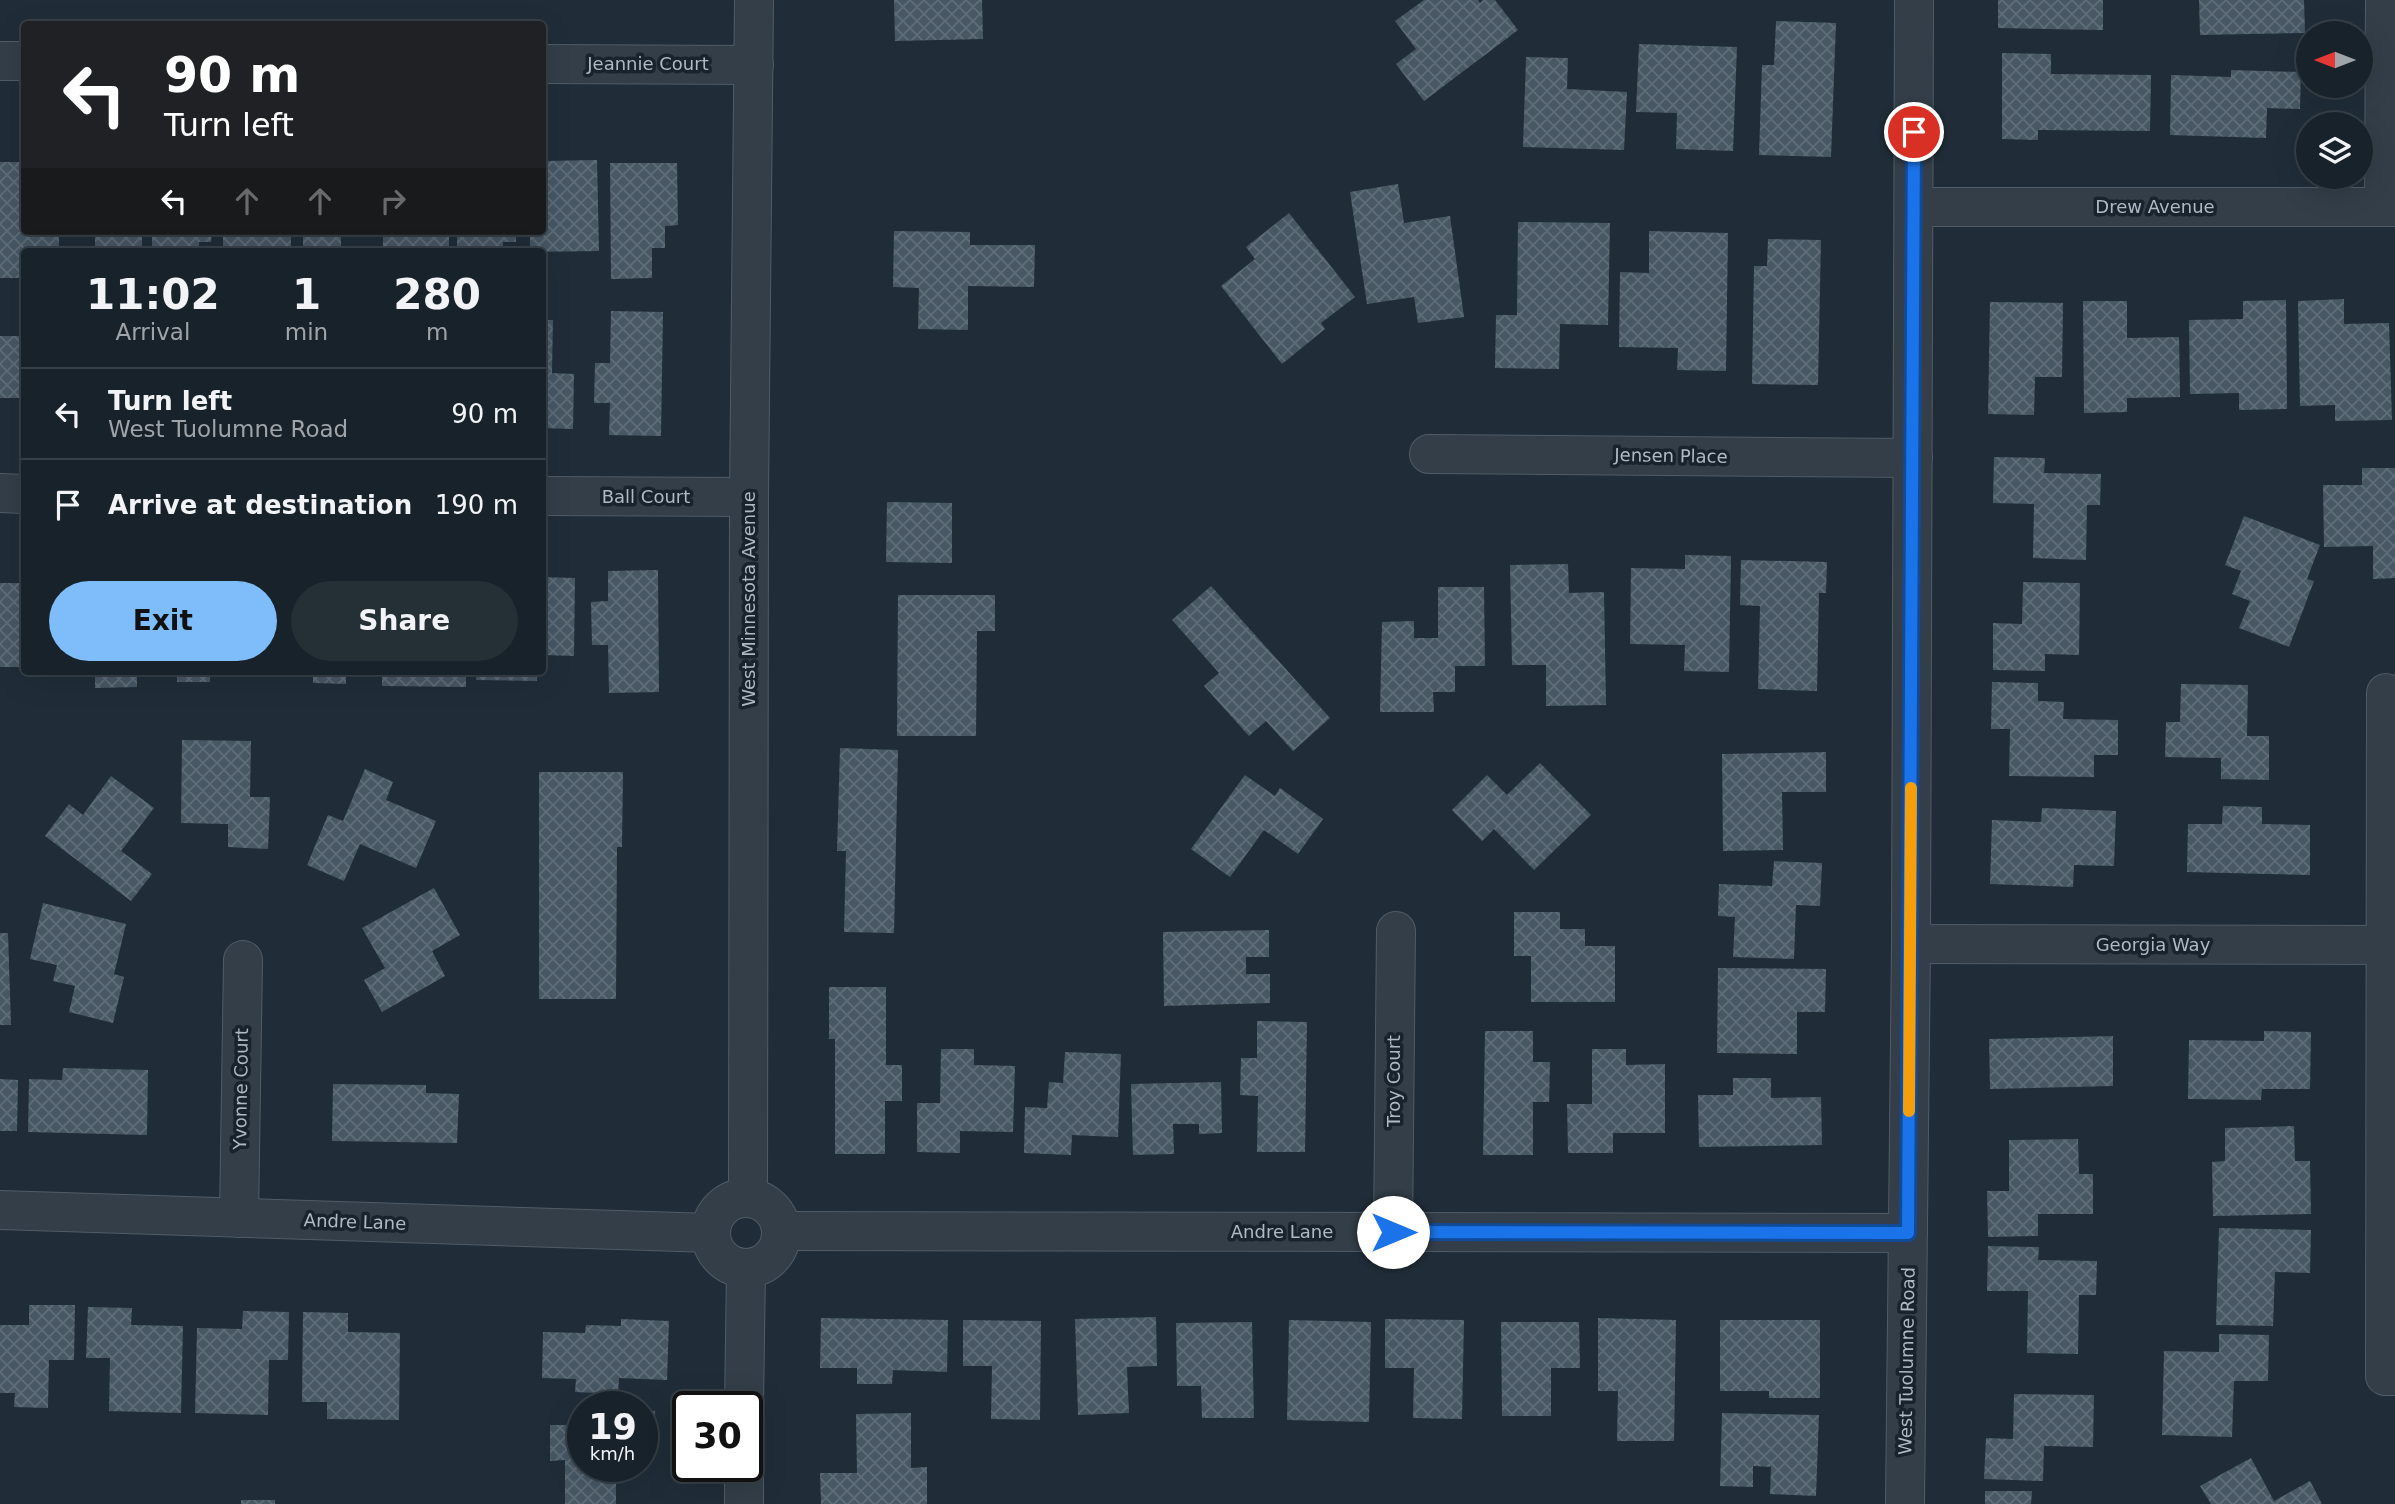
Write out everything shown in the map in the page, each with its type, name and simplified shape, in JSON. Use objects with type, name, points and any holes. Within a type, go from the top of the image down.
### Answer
[{"type":"street","name":"West Minnesota Avenue","points":[[748,1198],[749,498],[754,0]]},
{"type":"street","name":"West Tuolumne Road","points":[[1905,1504],[1911,944],[1914,0]]},
{"type":"street","points":[[2385,0],[2390,207]]},
{"type":"street","points":[[0,61],[21,61]]},
{"type":"street","name":"Jeannie Court","points":[[546,64],[754,65]]},
{"type":"street","name":"Drew Avenue","points":[[1914,207],[2390,207]]},
{"type":"street","name":"Jensen Place","points":[[1429,454],[1913,458]]},
{"type":"street","points":[[0,494],[21,494]]},
{"type":"street","name":"Ball Court","points":[[546,496],[749,498]]},
{"type":"street","points":[[2386,693],[2391,945],[2390,1376]]},
{"type":"street","name":"Troy Court","points":[[1393,1232],[1396,931]]},
{"type":"street","name":"Georgia Way","points":[[1911,944],[2391,945]]},
{"type":"street","name":"Yvonne Court","points":[[239,1218],[243,960]]},
{"type":"street","points":[[748,1198],[767,1205],[779,1221],[781,1231],[776,1254],[757,1267],[746,1269],[724,1262],[717,1254],[711,1233],[713,1222],[726,1204],[748,1198]]},
{"type":"street","name":"Andre Lane","points":[[0,1210],[711,1233]]},
{"type":"street","name":"Andre Lane","points":[[781,1231],[1908,1233]]},
{"type":"street","points":[[744,1391],[746,1269]]},
{"type":"street","points":[[744,1482],[744,1504]]},
{"type":"building","points":[[894,0],[982,0],[983,39],[895,41]]},
{"type":"building","points":[[1424,0],[1478,0],[1480,3],[1483,0],[1495,0],[1518,30],[1424,101],[1396,64],[1416,49],[1395,21]]},
{"type":"building","points":[[1998,0],[2103,0],[2103,30],[1998,28]]},
{"type":"building","points":[[2199,0],[2304,0],[2305,21],[2296,21],[2296,33],[2200,35]]},
{"type":"building","points":[[1776,21],[1836,23],[1831,157],[1759,155],[1762,65],[1774,65]]},
{"type":"building","points":[[1639,44],[1737,47],[1733,151],[1676,149],[1677,113],[1636,112]]},
{"type":"building","points":[[2002,53],[2051,54],[2051,74],[2151,75],[2150,131],[2038,130],[2038,140],[2002,139]]},
{"type":"building","points":[[1526,57],[1568,58],[1567,89],[1627,92],[1624,150],[1523,147]]},
{"type":"building","points":[[2231,70],[2296,72],[2296,98],[2300,98],[2300,109],[2267,108],[2266,138],[2170,135],[2171,75],[2231,77]]},
{"type":"building","points":[[597,160],[599,251],[546,252],[546,248],[530,248],[530,235],[546,235],[546,161]]},
{"type":"building","points":[[0,162],[21,162],[21,235],[59,235],[59,246],[21,248],[21,278],[0,278]]},
{"type":"building","points":[[610,163],[677,163],[678,225],[665,226],[665,248],[652,248],[652,278],[611,279]]},
{"type":"building","points":[[1398,184],[1404,223],[1450,216],[1464,317],[1418,323],[1414,297],[1367,304],[1350,192]]},
{"type":"building","points":[[1289,213],[1355,297],[1321,323],[1325,329],[1282,364],[1221,286],[1255,259],[1246,247]]},
{"type":"building","points":[[1518,222],[1610,223],[1608,325],[1560,324],[1559,369],[1495,368],[1496,315],[1517,315]]},
{"type":"building","points":[[894,231],[970,232],[970,245],[1035,245],[1034,287],[968,286],[968,330],[918,329],[919,288],[893,287]]},
{"type":"building","points":[[1649,231],[1728,233],[1726,371],[1677,370],[1678,348],[1619,347],[1620,272],[1649,273]]},
{"type":"building","points":[[95,235],[142,235],[142,248],[95,248]]},
{"type":"building","points":[[152,235],[212,235],[211,242],[199,242],[199,248],[152,248]]},
{"type":"building","points":[[223,235],[291,235],[291,248],[223,248]]},
{"type":"building","points":[[303,235],[341,235],[341,248],[303,248]]},
{"type":"building","points":[[383,235],[449,235],[449,248],[383,248]]},
{"type":"building","points":[[457,235],[516,235],[516,242],[503,242],[503,248],[457,248]]},
{"type":"building","points":[[1768,239],[1821,240],[1818,385],[1752,384],[1754,266],[1767,266]]},
{"type":"building","points":[[2344,299],[2344,324],[2389,323],[2392,420],[2335,421],[2335,405],[2300,406],[2298,301]]},
{"type":"building","points":[[2286,300],[2287,409],[2239,410],[2239,393],[2190,394],[2189,320],[2243,319],[2243,301]]},
{"type":"building","points":[[2083,301],[2127,301],[2127,338],[2179,337],[2180,397],[2127,398],[2127,412],[2084,413]]},
{"type":"building","points":[[1990,302],[2063,303],[2062,377],[2035,377],[2034,415],[1988,414]]},
{"type":"building","points":[[611,311],[663,312],[661,436],[609,435],[610,403],[594,403],[595,363],[610,363]]},
{"type":"building","points":[[546,320],[553,320],[552,373],[574,374],[573,429],[546,428]]},
{"type":"building","points":[[0,336],[21,336],[21,398],[0,398]]},
{"type":"building","points":[[1994,457],[2045,458],[2044,473],[2101,474],[2100,505],[2087,505],[2086,560],[2033,558],[2034,504],[1993,503]]},
{"type":"building","points":[[2362,468],[2395,468],[2395,578],[2373,579],[2373,546],[2324,547],[2323,485],[2362,485]]},
{"type":"building","points":[[887,502],[952,503],[952,563],[886,562]]},
{"type":"building","points":[[2244,516],[2320,545],[2307,579],[2314,581],[2289,647],[2239,628],[2250,601],[2232,594],[2241,571],[2225,565]]},
{"type":"building","points":[[1685,555],[1731,556],[1729,672],[1684,671],[1685,645],[1630,644],[1631,568],[1685,569]]},
{"type":"building","points":[[1741,560],[1827,562],[1826,593],[1819,593],[1817,691],[1758,689],[1760,606],[1740,605]]},
{"type":"building","points":[[1568,564],[1569,593],[1604,592],[1606,705],[1546,706],[1546,665],[1512,665],[1510,565]]},
{"type":"building","points":[[658,570],[659,692],[609,693],[608,645],[592,645],[591,602],[608,601],[608,571]]},
{"type":"building","points":[[546,577],[575,578],[574,656],[546,655]]},
{"type":"building","points":[[2023,582],[2080,583],[2079,655],[2045,654],[2045,671],[1993,670],[1993,623],[2022,624]]},
{"type":"building","points":[[0,583],[21,583],[21,667],[0,667]]},
{"type":"building","points":[[1211,586],[1330,718],[1293,751],[1266,721],[1249,736],[1204,686],[1219,673],[1172,620]]},
{"type":"building","points":[[1438,587],[1484,587],[1485,666],[1455,666],[1455,692],[1433,692],[1434,712],[1380,712],[1382,622],[1414,621],[1414,638],[1438,638]]},
{"type":"building","points":[[898,595],[995,595],[995,631],[977,631],[976,736],[897,736]]},
{"type":"building","points":[[95,675],[137,675],[137,687],[95,688]]},
{"type":"building","points":[[177,675],[210,675],[210,682],[177,682]]},
{"type":"building","points":[[313,675],[346,675],[346,684],[313,683]]},
{"type":"building","points":[[382,675],[466,675],[466,687],[382,686]]},
{"type":"building","points":[[477,675],[537,675],[537,681],[476,680]]},
{"type":"building","points":[[1992,682],[2038,683],[2038,701],[2064,702],[2063,719],[2118,720],[2118,755],[2094,755],[2094,777],[2009,776],[2010,729],[1991,729]]},
{"type":"building","points":[[2181,684],[2248,685],[2247,736],[2269,736],[2269,780],[2221,779],[2221,758],[2165,757],[2166,722],[2180,722]]},
{"type":"building","points":[[182,740],[251,741],[250,797],[270,797],[268,849],[228,847],[228,824],[181,823]]},
{"type":"building","points":[[840,748],[898,750],[894,933],[844,932],[846,851],[837,851]]},
{"type":"building","points":[[1826,752],[1826,792],[1782,792],[1783,850],[1723,851],[1722,754]]},
{"type":"building","points":[[1540,763],[1591,815],[1534,870],[1494,829],[1482,841],[1452,810],[1487,775],[1507,795]]},
{"type":"building","points":[[365,769],[393,782],[386,800],[436,821],[416,868],[360,844],[344,881],[307,865],[328,815],[343,821]]},
{"type":"building","points":[[539,772],[623,772],[622,847],[617,847],[616,999],[539,999]]},
{"type":"building","points":[[1245,775],[1275,796],[1280,788],[1323,819],[1298,854],[1264,830],[1230,877],[1191,849]]},
{"type":"building","points":[[111,776],[154,808],[121,851],[152,874],[131,901],[45,836],[69,804],[83,815]]},
{"type":"building","points":[[2223,806],[2262,807],[2262,824],[2310,825],[2310,875],[2187,872],[2188,824],[2222,824]]},
{"type":"building","points":[[2042,808],[2116,811],[2114,866],[2074,865],[2073,887],[1990,884],[1992,820],[2041,822]]},
{"type":"building","points":[[1774,861],[1822,863],[1820,906],[1796,905],[1794,959],[1733,957],[1735,917],[1718,916],[1719,884],[1772,886]]},
{"type":"building","points":[[434,888],[460,935],[432,951],[445,976],[382,1012],[364,980],[385,968],[362,928]]},
{"type":"building","points":[[43,903],[126,924],[114,974],[124,977],[113,1023],[69,1012],[75,986],[53,981],[57,965],[30,959]]},
{"type":"building","points":[[1514,912],[1560,912],[1560,929],[1585,929],[1585,946],[1615,946],[1615,1002],[1531,1002],[1531,956],[1514,956]]},
{"type":"building","points":[[1269,930],[1269,957],[1246,957],[1246,974],[1270,974],[1270,1003],[1164,1006],[1163,932]]},
{"type":"building","points":[[0,933],[8,933],[11,1025],[0,1025]]},
{"type":"building","points":[[1718,968],[1826,969],[1825,1012],[1797,1012],[1797,1054],[1717,1053]]},
{"type":"building","points":[[829,987],[886,987],[886,1065],[902,1065],[902,1101],[885,1101],[885,1154],[835,1154],[835,1039],[829,1039]]},
{"type":"building","points":[[1257,1021],[1307,1022],[1305,1152],[1257,1152],[1258,1096],[1240,1095],[1241,1058],[1257,1058]]},
{"type":"building","points":[[1485,1031],[1533,1031],[1533,1062],[1550,1062],[1549,1102],[1533,1102],[1533,1155],[1483,1155]]},
{"type":"building","points":[[2264,1031],[2311,1032],[2310,1089],[2262,1089],[2261,1100],[2188,1099],[2189,1040],[2264,1041]]},
{"type":"building","points":[[2113,1036],[2113,1086],[1990,1089],[1989,1039]]},
{"type":"building","points":[[941,1049],[974,1049],[974,1065],[1015,1066],[1013,1132],[960,1131],[960,1153],[917,1152],[917,1103],[940,1103]]},
{"type":"building","points":[[1592,1049],[1626,1049],[1626,1065],[1665,1064],[1665,1133],[1613,1133],[1613,1153],[1568,1153],[1567,1104],[1592,1104]]},
{"type":"building","points":[[1065,1052],[1121,1054],[1118,1137],[1072,1135],[1071,1155],[1024,1153],[1025,1107],[1047,1108],[1049,1082],[1063,1083]]},
{"type":"building","points":[[63,1068],[148,1070],[147,1135],[28,1132],[29,1079],[62,1080]]},
{"type":"building","points":[[1733,1078],[1771,1078],[1771,1098],[1821,1097],[1822,1145],[1699,1147],[1698,1095],[1733,1095]]},
{"type":"building","points":[[0,1079],[18,1080],[17,1131],[0,1131]]},
{"type":"building","points":[[1221,1082],[1222,1133],[1199,1134],[1199,1124],[1173,1124],[1174,1154],[1133,1155],[1131,1084]]},
{"type":"building","points":[[333,1084],[426,1085],[426,1093],[459,1094],[457,1143],[332,1141]]},
{"type":"building","points":[[2294,1126],[2295,1161],[2310,1161],[2311,1214],[2213,1216],[2212,1162],[2225,1161],[2225,1128]]},
{"type":"building","points":[[2078,1139],[2079,1174],[2093,1174],[2093,1214],[2038,1214],[2038,1236],[1988,1237],[1987,1191],[2009,1191],[2009,1140]]},
{"type":"building","points":[[2219,1228],[2311,1230],[2310,1273],[2275,1272],[2273,1326],[2216,1325]]},
{"type":"building","points":[[1988,1246],[2039,1247],[2038,1260],[2097,1261],[2096,1295],[2079,1295],[2078,1354],[2027,1353],[2028,1291],[1987,1291]]},
{"type":"building","points":[[29,1305],[75,1305],[74,1360],[49,1360],[48,1408],[14,1407],[15,1393],[0,1393],[0,1325],[29,1325]]},
{"type":"building","points":[[88,1307],[132,1308],[131,1325],[183,1326],[181,1413],[109,1411],[110,1358],[86,1358]]},
{"type":"building","points":[[243,1311],[289,1312],[288,1360],[269,1360],[268,1415],[195,1413],[197,1328],[242,1329]]},
{"type":"building","points":[[303,1312],[348,1313],[348,1332],[400,1333],[399,1420],[327,1419],[327,1402],[302,1402]]},
{"type":"building","points":[[1156,1317],[1157,1366],[1127,1367],[1129,1413],[1078,1415],[1075,1319]]},
{"type":"building","points":[[821,1318],[948,1320],[947,1372],[893,1370],[892,1384],[857,1384],[857,1368],[820,1368]]},
{"type":"building","points":[[1598,1318],[1676,1320],[1674,1441],[1617,1441],[1618,1391],[1598,1391]]},
{"type":"building","points":[[621,1319],[669,1321],[667,1380],[619,1378],[618,1391],[575,1391],[576,1379],[542,1378],[543,1332],[585,1333],[586,1325],[621,1326]]},
{"type":"building","points":[[1385,1319],[1464,1320],[1462,1419],[1413,1418],[1414,1368],[1385,1368]]},
{"type":"building","points":[[963,1320],[1041,1321],[1040,1420],[991,1419],[992,1366],[963,1366]]},
{"type":"building","points":[[1289,1320],[1371,1322],[1369,1422],[1287,1420]]},
{"type":"building","points":[[1720,1320],[1820,1320],[1820,1398],[1769,1398],[1769,1391],[1720,1391]]},
{"type":"building","points":[[1252,1322],[1254,1418],[1202,1418],[1201,1386],[1177,1386],[1176,1323]]},
{"type":"building","points":[[1501,1322],[1579,1322],[1580,1368],[1551,1368],[1551,1416],[1502,1416]]},
{"type":"building","points":[[2219,1334],[2269,1335],[2268,1381],[2234,1381],[2232,1437],[2162,1435],[2164,1351],[2219,1352]]},
{"type":"building","points":[[2014,1394],[2094,1395],[2093,1447],[2044,1446],[2043,1481],[1984,1479],[1986,1438],[2013,1439]]},
{"type":"building","points":[[911,1413],[911,1468],[927,1467],[927,1504],[821,1504],[820,1473],[857,1473],[856,1414]]},
{"type":"building","points":[[1722,1413],[1819,1415],[1816,1496],[1770,1494],[1771,1467],[1753,1466],[1753,1487],[1720,1486]]},
{"type":"building","points":[[550,1425],[567,1425],[567,1482],[616,1482],[616,1504],[565,1504],[565,1460],[550,1461]]},
{"type":"building","points":[[2251,1458],[2274,1501],[2310,1481],[2322,1504],[2211,1504],[2200,1486]]},
{"type":"building","points":[[1985,1491],[2032,1491],[2031,1504],[1985,1504]]},
{"type":"building","points":[[241,1500],[275,1500],[275,1504],[241,1504]]},
{"type":"slow traffic","points":[[1909,1111],[1911,788]]},
{"type":"route","points":[[1393,1232],[1908,1233],[1914,132]]}]
